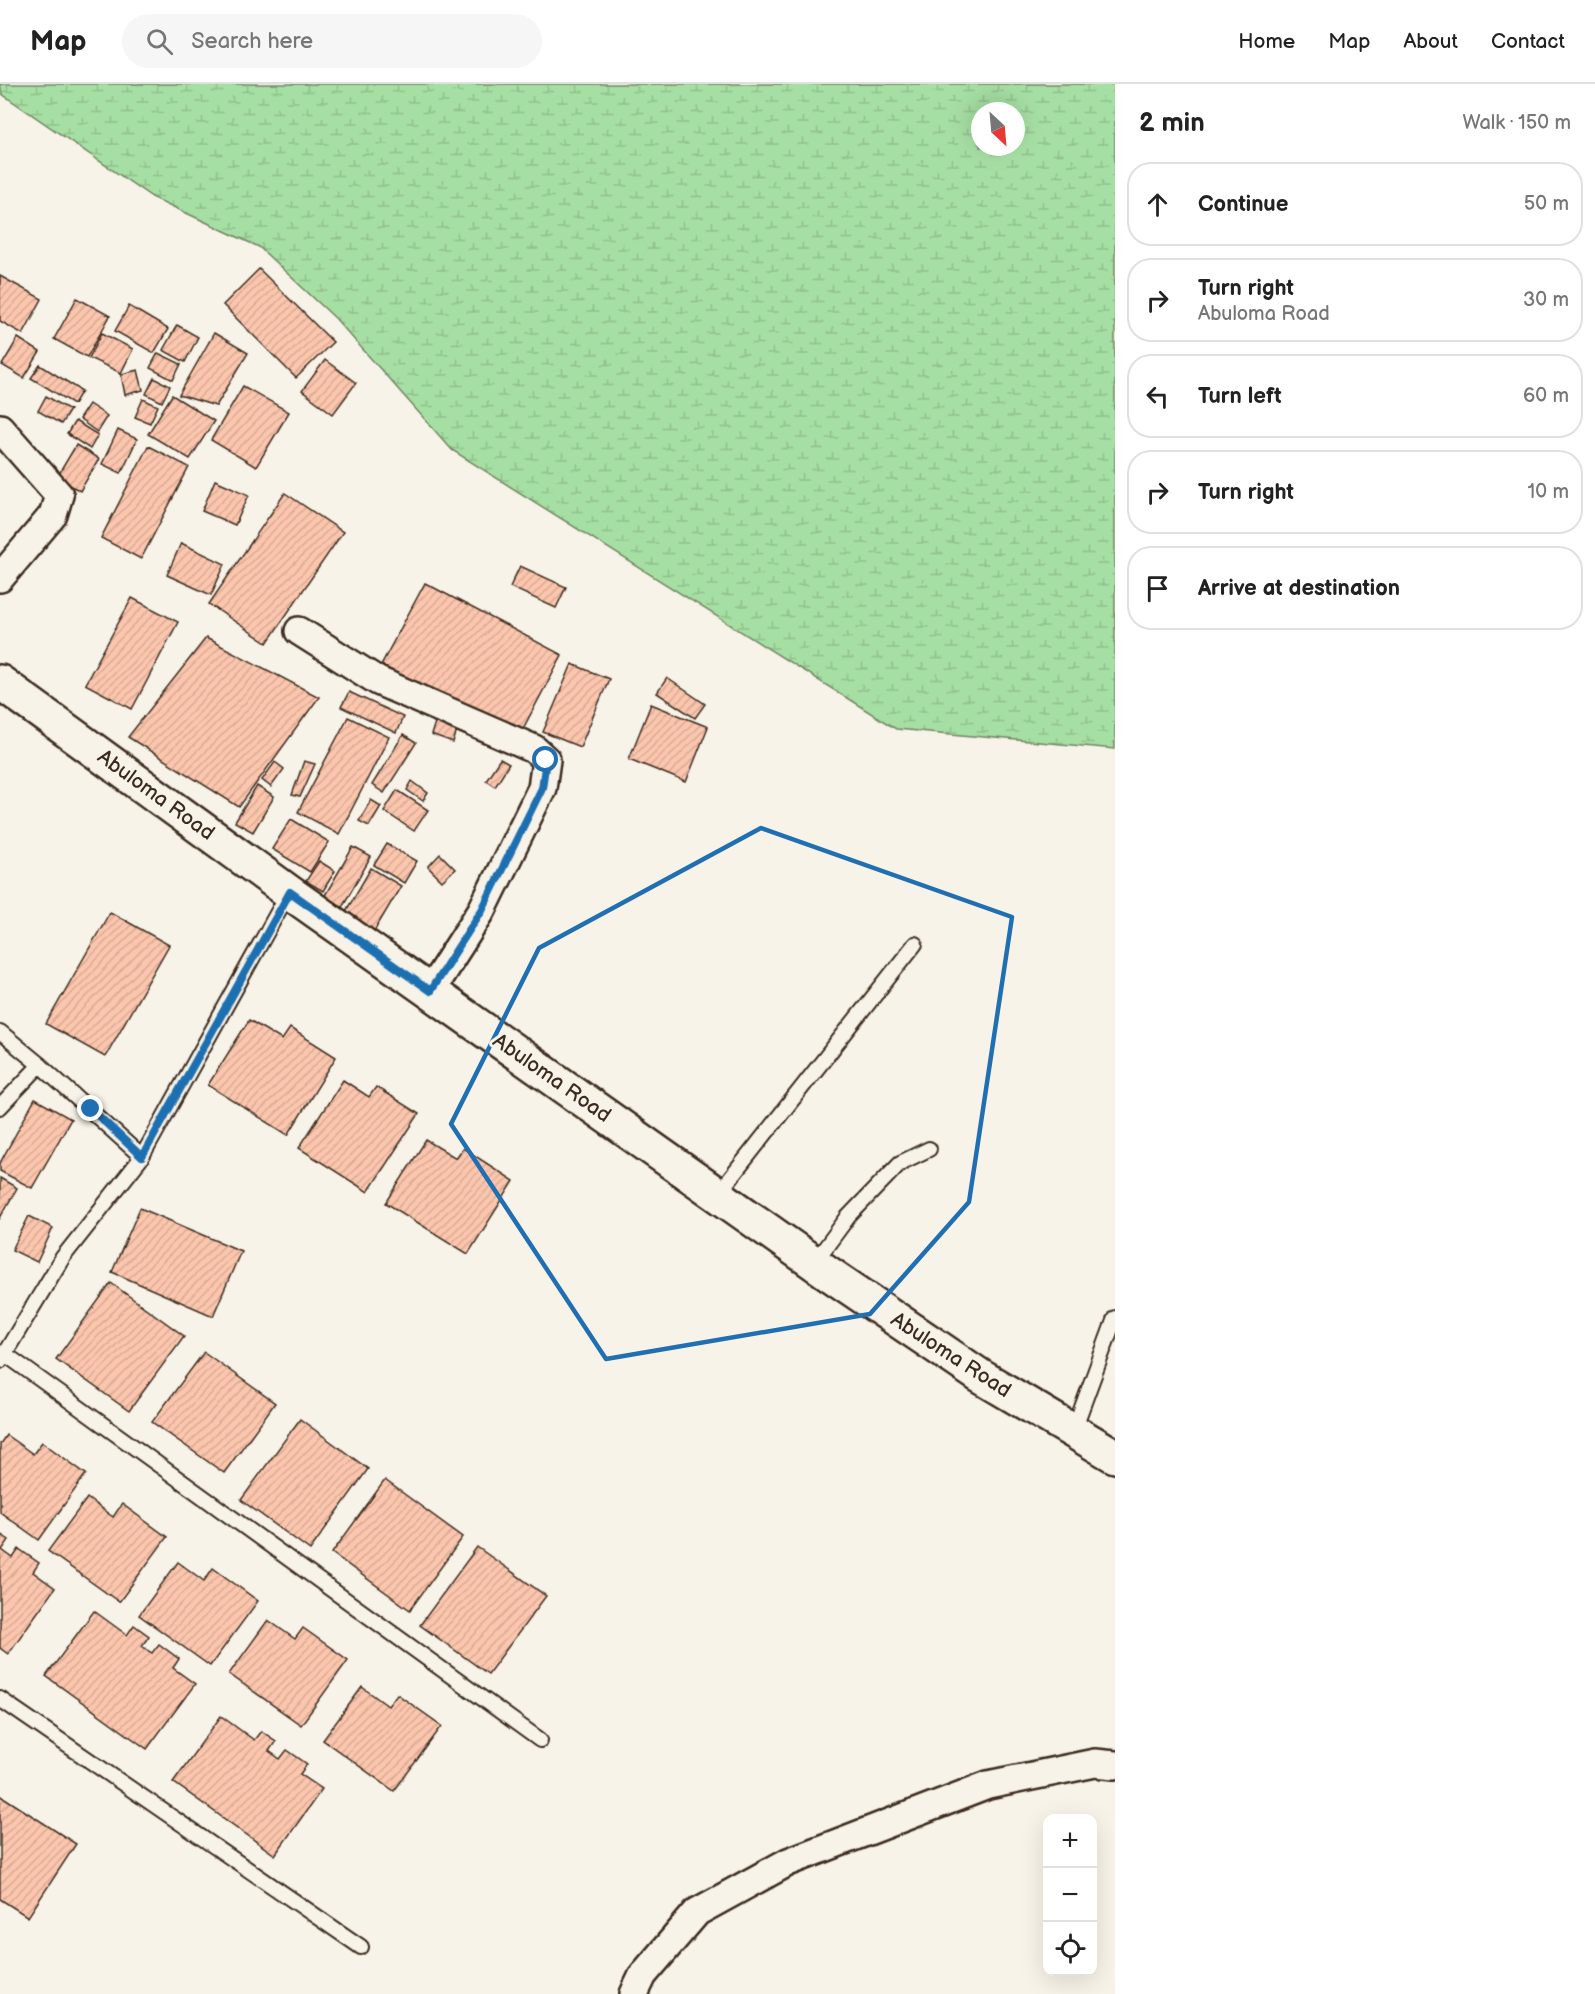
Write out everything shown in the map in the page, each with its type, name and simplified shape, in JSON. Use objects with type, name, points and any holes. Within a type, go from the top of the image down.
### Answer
[{"type":"street","points":[[0,428],[59,495],[53,515],[0,578]]},
{"type":"street","points":[[298,631],[378,681],[534,749],[546,760],[542,788],[482,910],[430,991]]},
{"type":"street","name":"Abuloma Road","points":[[0,682],[290,892],[814,1263],[980,1376],[1115,1456]]},
{"type":"street","points":[[634,1994],[643,1975],[697,1912],[788,1862],[988,1785],[1095,1763],[1115,1765]]},
{"type":"lane","points":[[290,892],[142,1157],[63,1257],[3,1358],[540,1740]]},
{"type":"lane","points":[[717,1194],[915,944]]},
{"type":"lane","points":[[0,1032],[142,1157]]},
{"type":"lane","points":[[0,1107],[40,1065]]},
{"type":"lane","points":[[814,1263],[848,1217],[900,1163],[929,1149]]},
{"type":"lane","points":[[1073,1432],[1115,1318]]},
{"type":"lane","points":[[0,1699],[362,1947]]},
{"type":"highlighted area","points":[[761,828],[1012,917],[969,1202],[870,1314],[606,1359],[451,1124],[539,948]]},
{"type":"green space","points":[[0,84],[1115,84],[1115,749],[896,729],[452,450],[335,318],[259,247],[152,197],[2,94]]},
{"type":"building","points":[[259,269],[333,342],[296,378],[223,305]]},
{"type":"building","points":[[0,276],[42,299],[23,334],[0,321]]},
{"type":"building","points":[[77,298],[110,316],[87,357],[54,339]]},
{"type":"building","points":[[129,306],[168,329],[154,353],[115,331]]},
{"type":"building","points":[[177,325],[198,337],[185,362],[163,350]]},
{"type":"building","points":[[102,333],[133,349],[121,373],[89,358]]},
{"type":"building","points":[[214,333],[248,353],[216,406],[179,395]]},
{"type":"building","points":[[18,338],[40,352],[24,378],[2,365]]},
{"type":"building","points":[[158,353],[181,364],[173,380],[150,368]]},
{"type":"building","points":[[325,360],[356,383],[333,414],[302,391]]},
{"type":"building","points":[[40,365],[82,391],[74,404],[31,378]]},
{"type":"building","points":[[138,370],[143,390],[125,395],[121,374]]},
{"type":"building","points":[[154,378],[170,386],[162,402],[146,394]]},
{"type":"building","points":[[243,386],[289,412],[256,467],[211,440]]},
{"type":"building","points":[[172,395],[214,421],[190,459],[148,434]]},
{"type":"building","points":[[46,396],[70,410],[61,424],[38,411]]},
{"type":"building","points":[[143,399],[158,406],[150,423],[135,417]]},
{"type":"building","points":[[89,404],[107,416],[97,432],[79,419]]},
{"type":"building","points":[[75,421],[98,435],[90,449],[67,434]]},
{"type":"building","points":[[118,430],[137,439],[121,473],[102,464]]},
{"type":"building","points":[[76,445],[99,459],[80,491],[57,477]]},
{"type":"building","points":[[148,446],[189,467],[141,559],[101,538]]},
{"type":"building","points":[[215,480],[249,495],[235,525],[202,511]]},
{"type":"building","points":[[285,493],[343,532],[267,643],[209,604]]},
{"type":"building","points":[[181,543],[225,564],[211,595],[167,575]]},
{"type":"building","points":[[520,566],[566,587],[556,608],[510,587]]},
{"type":"building","points":[[425,583],[562,655],[518,738],[381,665]]},
{"type":"building","points":[[132,598],[178,622],[132,709],[85,684]]},
{"type":"building","points":[[206,638],[319,697],[239,807],[128,737]]},
{"type":"building","points":[[572,664],[609,679],[580,747],[543,732]]},
{"type":"building","points":[[667,678],[705,704],[695,718],[657,693]]},
{"type":"building","points":[[349,692],[403,717],[396,733],[341,707]]},
{"type":"building","points":[[651,704],[708,727],[686,782],[629,759]]},
{"type":"building","points":[[437,716],[459,724],[453,743],[431,735]]},
{"type":"building","points":[[348,717],[389,737],[339,834],[298,812]]},
{"type":"building","points":[[403,735],[416,743],[384,793],[372,785]]},
{"type":"building","points":[[500,759],[509,764],[495,786],[486,780]]},
{"type":"building","points":[[304,761],[315,764],[300,797],[292,795]]},
{"type":"building","points":[[275,762],[284,769],[271,787],[262,780]]},
{"type":"building","points":[[412,781],[428,793],[423,801],[407,790]]},
{"type":"building","points":[[257,786],[274,797],[253,832],[235,822]]},
{"type":"building","points":[[397,790],[428,810],[414,831],[384,811]]},
{"type":"building","points":[[371,800],[381,806],[369,826],[359,821]]},
{"type":"building","points":[[291,819],[329,842],[310,872],[272,849]]},
{"type":"building","points":[[387,844],[417,861],[404,883],[374,865]]},
{"type":"building","points":[[353,847],[371,857],[342,907],[324,897]]},
{"type":"building","points":[[440,854],[455,869],[442,881],[428,867]]},
{"type":"building","points":[[319,861],[335,871],[323,891],[306,881]]},
{"type":"building","points":[[371,868],[401,886],[373,933],[343,916]]},
{"type":"building","points":[[110,912],[169,945],[105,1057],[46,1024]]},
{"type":"building","points":[[249,1020],[282,1040],[290,1028],[336,1057],[288,1135],[208,1085]]},
{"type":"building","points":[[343,1080],[369,1097],[376,1087],[419,1114],[368,1192],[299,1148]]},
{"type":"building","points":[[35,1099],[71,1119],[32,1188],[0,1171],[0,1163]]},
{"type":"building","points":[[426,1140],[456,1158],[463,1148],[514,1181],[468,1254],[386,1203]]},
{"type":"building","points":[[0,1178],[17,1188],[0,1218]]},
{"type":"building","points":[[140,1208],[241,1251],[213,1316],[112,1272]]},
{"type":"building","points":[[29,1216],[53,1228],[37,1262],[12,1250]]},
{"type":"building","points":[[111,1283],[184,1336],[129,1411],[56,1359]]},
{"type":"building","points":[[204,1352],[275,1403],[224,1473],[152,1422]]},
{"type":"building","points":[[300,1419],[368,1469],[310,1550],[241,1500]]},
{"type":"building","points":[[6,1435],[33,1454],[42,1442],[86,1474],[39,1540],[0,1512],[0,1444]]},
{"type":"building","points":[[385,1480],[463,1537],[410,1610],[332,1553]]},
{"type":"building","points":[[87,1498],[113,1517],[122,1504],[167,1537],[119,1602],[48,1551]]},
{"type":"building","points":[[0,1534],[9,1540],[2,1550],[13,1558],[19,1549],[39,1563],[33,1572],[55,1588],[8,1654],[0,1648]]},
{"type":"building","points":[[477,1547],[546,1596],[488,1674],[420,1625]]},
{"type":"building","points":[[178,1562],[204,1581],[213,1568],[258,1601],[210,1666],[139,1615]]},
{"type":"building","points":[[94,1611],[127,1635],[134,1625],[149,1636],[142,1646],[152,1653],[159,1644],[179,1659],[173,1668],[195,1684],[147,1749],[46,1676]]},
{"type":"building","points":[[268,1620],[295,1639],[303,1628],[348,1660],[301,1725],[229,1674]]},
{"type":"building","points":[[362,1687],[388,1706],[397,1694],[442,1726],[394,1791],[323,1740]]},
{"type":"building","points":[[221,1716],[254,1740],[261,1731],[276,1741],[269,1751],[280,1759],[287,1750],[307,1764],[300,1774],[322,1789],[275,1855],[173,1782]]},
{"type":"building","points":[[0,1795],[76,1844],[28,1917],[0,1899]]},
{"type":"route","points":[[91,1109],[142,1157],[290,892],[430,991],[482,910],[542,788],[546,760]]}]
